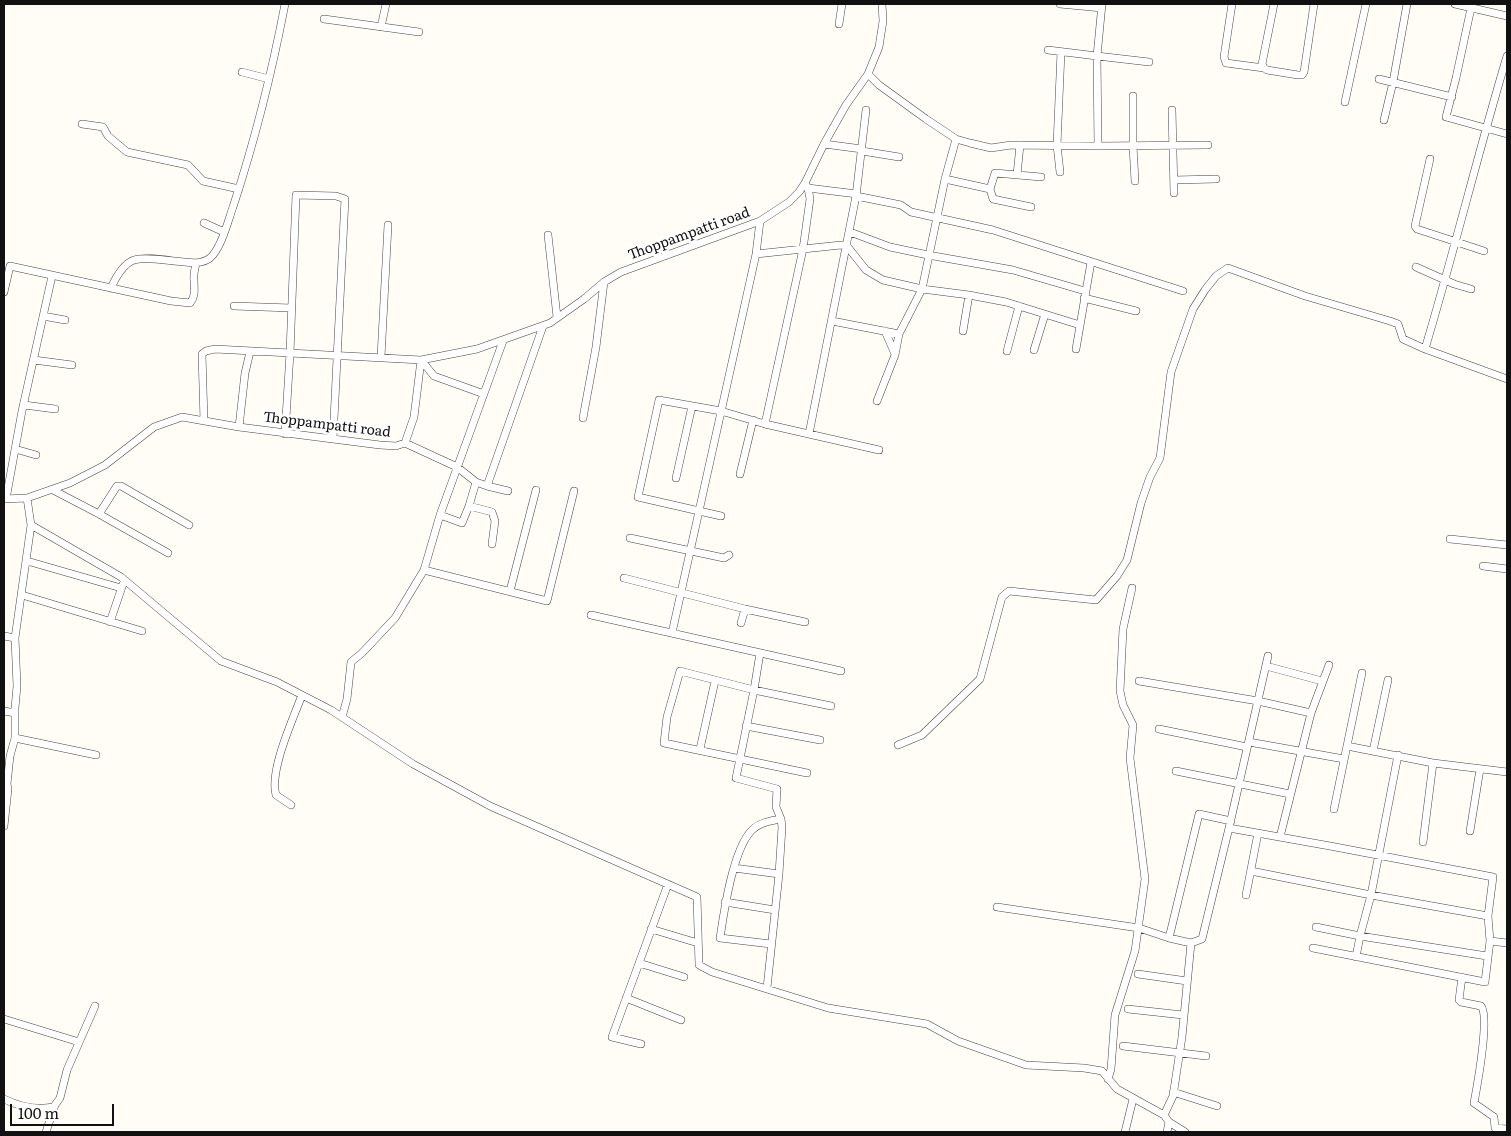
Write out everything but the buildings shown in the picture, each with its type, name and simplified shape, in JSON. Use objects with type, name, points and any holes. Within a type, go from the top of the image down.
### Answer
[{"type":"street","points":[[111,288],[117,274],[134,260],[152,259],[196,264],[209,258],[218,247],[249,158],[277,48],[285,4]]},
{"type":"street","points":[[382,27],[386,4]]},
{"type":"street","points":[[839,24],[842,4]]},
{"type":"street","name":"Thoppampatti road","points":[[5,499],[27,498],[70,483],[105,465],[154,427],[182,418],[285,434],[380,445],[396,446],[405,443],[414,416],[421,360],[477,349],[550,323],[604,282],[621,272],[760,221],[789,202],[807,186],[824,144],[846,105],[868,74],[879,47],[883,21],[882,4]]},
{"type":"street","points":[[1060,4],[1102,6],[1097,56],[1098,146]]},
{"type":"street","points":[[1232,4],[1226,63],[1298,75],[1302,75],[1304,72],[1314,4]]},
{"type":"street","points":[[1264,68],[1262,64],[1274,4]]},
{"type":"street","points":[[1345,102],[1366,4]]},
{"type":"street","points":[[1384,120],[1407,4]]},
{"type":"street","points":[[1455,4],[1507,16]]},
{"type":"street","points":[[1471,8],[1446,117],[1507,134]]},
{"type":"street","points":[[324,20],[420,32]]},
{"type":"street","points":[[1048,50],[1149,62]]},
{"type":"street","points":[[1060,172],[1057,144],[1061,52]]},
{"type":"street","points":[[1425,349],[1446,280],[1507,56]]},
{"type":"street","points":[[242,72],[269,79]]},
{"type":"street","points":[[868,74],[879,85],[956,139],[991,148],[1057,144],[1098,146],[1208,145]]},
{"type":"street","points":[[1379,79],[1452,97]]},
{"type":"street","points":[[1133,96],[1135,180]]},
{"type":"street","points":[[809,434],[857,195],[866,110]]},
{"type":"street","points":[[1172,110],[1174,193]]},
{"type":"street","points":[[82,124],[103,127],[108,136],[127,152],[188,165],[203,181],[239,189]]},
{"type":"street","points":[[877,400],[896,355],[900,334],[922,288],[945,179],[956,139]]},
{"type":"street","points":[[824,144],[899,157]]},
{"type":"street","points":[[1017,175],[1020,145]]},
{"type":"street","points":[[1430,159],[1416,228],[1484,251]]},
{"type":"street","points":[[1031,207],[993,200],[990,189],[995,173],[1040,177]]},
{"type":"street","points":[[945,179],[990,189]]},
{"type":"street","points":[[1174,180],[1216,179]]},
{"type":"street","points":[[765,424],[803,249],[810,199],[807,186],[901,205],[912,212],[937,219],[993,230],[1183,291]]},
{"type":"street","points":[[285,434],[296,195],[336,196],[346,199],[336,355],[333,439]]},
{"type":"street","points":[[672,633],[756,254],[760,221]]},
{"type":"street","points":[[204,224],[224,232]]},
{"type":"street","points":[[381,358],[388,225]]},
{"type":"street","points":[[850,232],[890,247],[1013,270],[1136,311]]},
{"type":"street","points":[[548,235],[557,317]]},
{"type":"street","points":[[756,254],[840,245],[847,246],[866,270],[883,280],[1019,306],[1080,325]]},
{"type":"street","points":[[1076,349],[1091,262]]},
{"type":"street","points":[[4,292],[7,265],[171,302],[190,303],[195,289],[193,278],[196,264]]},
{"type":"street","points":[[1416,267],[1471,289]]},
{"type":"street","points":[[898,745],[922,736],[980,679],[1002,597],[1009,591],[1096,600],[1117,576],[1127,560],[1141,503],[1150,477],[1160,458],[1170,372],[1193,309],[1216,276],[1228,268],[1305,296],[1398,324],[1403,339],[1507,379]]},
{"type":"street","points":[[5,499],[52,276]]},
{"type":"street","points":[[583,418],[596,347],[604,282]]},
{"type":"street","points":[[963,331],[969,295]]},
{"type":"street","points":[[234,306],[291,308]]},
{"type":"street","points":[[1007,351],[1019,306]]},
{"type":"street","points":[[1034,350],[1045,314]]},
{"type":"street","points":[[43,316],[65,320]]},
{"type":"street","points":[[832,321],[900,334]]},
{"type":"street","points":[[487,486],[543,326]]},
{"type":"street","points":[[885,331],[896,355]]},
{"type":"street","points":[[342,717],[347,699],[352,662],[395,618],[424,570],[440,515],[503,341]]},
{"type":"street","points":[[204,421],[202,354],[214,349],[421,360],[434,376],[484,394]]},
{"type":"street","points":[[238,427],[245,373],[250,352]]},
{"type":"street","points":[[34,360],[72,365]]},
{"type":"street","points":[[720,516],[638,497],[659,400],[721,411],[765,424],[879,450]]},
{"type":"street","points":[[24,405],[55,409]]},
{"type":"street","points":[[676,478],[692,406]]},
{"type":"street","points":[[740,474],[753,420]]},
{"type":"street","points":[[405,443],[457,467],[476,482],[508,491]]},
{"type":"street","points":[[15,449],[36,455]]},
{"type":"street","points":[[440,515],[462,523],[476,482]]},
{"type":"street","points":[[100,514],[117,486],[121,486],[189,525]]},
{"type":"street","points":[[53,490],[100,514],[168,553]]},
{"type":"street","points":[[510,590],[536,490]]},
{"type":"street","points":[[424,570],[510,590],[547,601],[574,492]]},
{"type":"street","points":[[4,826],[6,816],[4,811],[8,789],[5,783],[7,756],[15,738],[18,686],[15,638],[31,525],[27,498]]},
{"type":"street","points":[[469,506],[492,512],[495,520],[492,544]]},
{"type":"street","points":[[31,525],[124,580],[221,660],[277,682],[302,695],[342,717],[413,764],[490,806],[697,897],[699,965],[712,972],[828,1008],[927,1024],[958,1041],[1026,1065],[1084,1068],[1102,1072],[1117,1089],[1164,1115],[1169,1122],[1185,1132]]},
{"type":"street","points":[[630,538],[724,558],[728,555]]},
{"type":"street","points":[[1450,539],[1507,545]]},
{"type":"street","points":[[27,560],[121,588]]},
{"type":"street","points":[[1483,566],[1507,569]]},
{"type":"street","points":[[624,578],[745,609],[805,622]]},
{"type":"street","points":[[110,622],[124,580]]},
{"type":"street","points":[[1108,1079],[1111,1069],[1115,1015],[1135,951],[1145,879],[1130,758],[1133,725],[1123,705],[1120,691],[1123,629],[1132,588]]},
{"type":"street","points":[[22,595],[142,631]]},
{"type":"street","points":[[741,623],[745,609]]},
{"type":"street","points":[[590,615],[841,671]]},
{"type":"street","points":[[4,636],[15,638]]},
{"type":"street","points":[[760,653],[736,778],[777,789],[776,807],[782,827],[767,988]]},
{"type":"street","points":[[997,907],[1139,928],[1191,943],[1202,938],[1268,656]]},
{"type":"street","points":[[1280,837],[1311,713],[1328,665]]},
{"type":"street","points":[[1266,666],[1322,681]]},
{"type":"street","points":[[807,773],[700,749],[664,743],[667,718],[680,671],[715,681],[831,706]]},
{"type":"street","points":[[1334,809],[1362,673]]},
{"type":"street","points":[[1139,680],[1258,701],[1311,713]]},
{"type":"street","points":[[1373,751],[1388,680]]},
{"type":"street","points":[[700,749],[715,681]]},
{"type":"street","points":[[291,805],[276,795],[274,787],[277,764],[302,695]]},
{"type":"street","points":[[4,711],[15,713]]},
{"type":"street","points":[[746,726],[820,740]]},
{"type":"street","points":[[1159,729],[1248,745],[1344,759]]},
{"type":"street","points":[[15,738],[96,756]]},
{"type":"street","points":[[1347,746],[1434,763],[1507,772]]},
{"type":"street","points":[[1356,957],[1371,895],[1398,755]]},
{"type":"street","points":[[1423,842],[1434,763]]},
{"type":"street","points":[[1470,831],[1480,769]]},
{"type":"street","points":[[1176,771],[1290,794]]},
{"type":"street","points":[[1169,938],[1199,814],[1258,833],[1493,877],[1488,916],[1490,941],[1485,982],[1313,948]]},
{"type":"street","points":[[771,944],[720,938],[725,902],[744,839],[753,828],[766,822],[781,819]]},
{"type":"street","points":[[1246,895],[1258,833]]},
{"type":"street","points":[[734,868],[779,874]]},
{"type":"street","points":[[1251,871],[1488,916]]},
{"type":"street","points":[[641,1044],[612,1038],[668,884]]},
{"type":"street","points":[[725,902],[775,910]]},
{"type":"street","points":[[1316,927],[1360,936],[1487,956]]},
{"type":"street","points":[[651,929],[698,944]]},
{"type":"street","points":[[1490,941],[1507,943]]},
{"type":"street","points":[[1164,1115],[1173,1092],[1180,1052],[1191,943]]},
{"type":"street","points":[[639,963],[684,976]]},
{"type":"street","points":[[1138,974],[1187,981]]},
{"type":"street","points":[[1462,977],[1459,996],[1461,1002],[1481,1006],[1484,1010],[1484,1031],[1474,1103],[1494,1117],[1495,1128],[1507,1129]]},
{"type":"street","points":[[626,998],[681,1020]]},
{"type":"street","points":[[46,1132],[54,1107],[60,1098],[67,1070],[94,1006]]},
{"type":"street","points":[[1128,1010],[1183,1015]]},
{"type":"street","points":[[4,1020],[79,1042]]},
{"type":"street","points":[[1122,1046],[1206,1056]]},
{"type":"street","points":[[1173,1092],[1217,1106]]},
{"type":"street","points":[[4,1099],[12,1103],[40,1109],[54,1107]]},
{"type":"street","points":[[1125,1132],[1133,1099]]},
{"type":"street","points":[[1167,1132],[1169,1122]]}]
